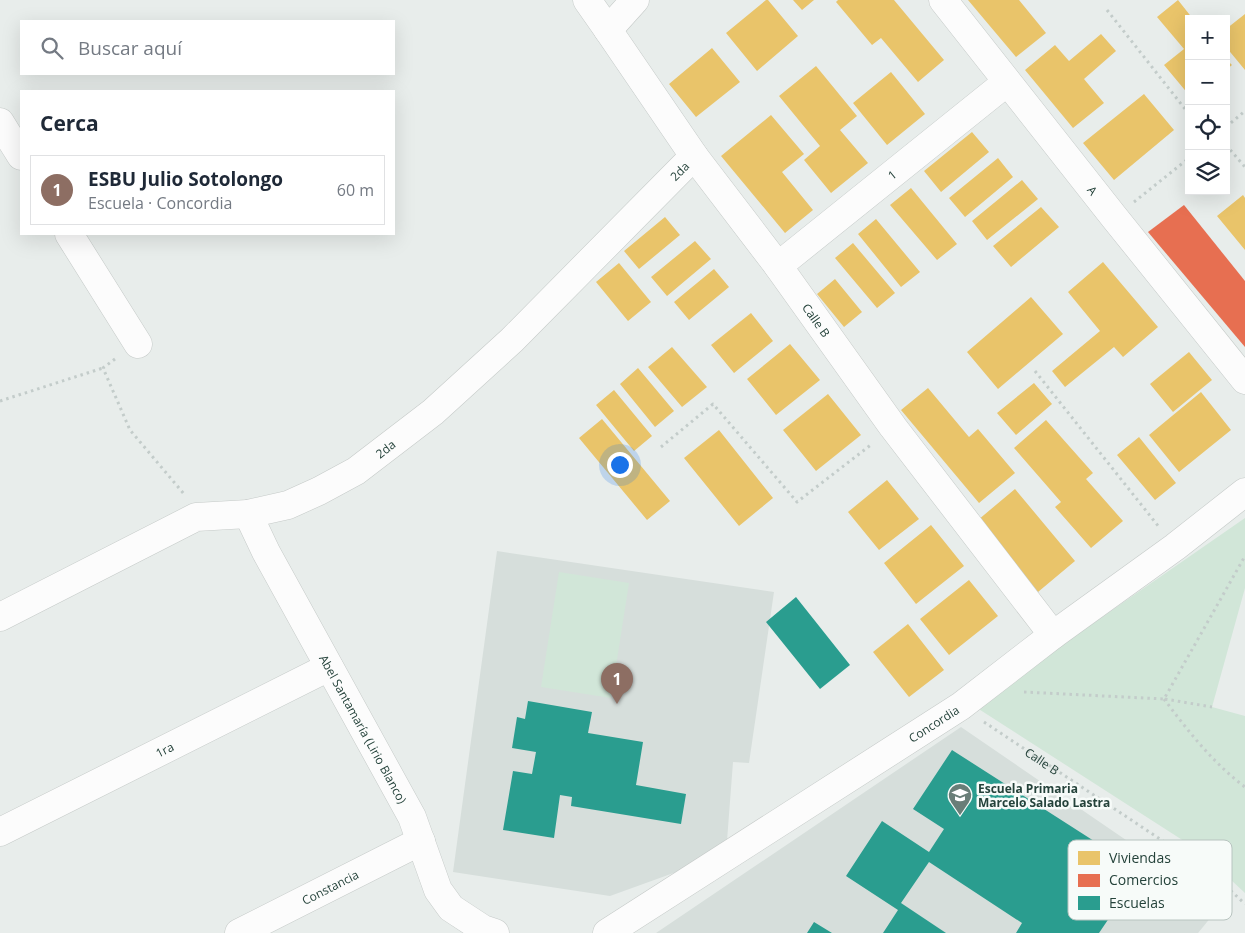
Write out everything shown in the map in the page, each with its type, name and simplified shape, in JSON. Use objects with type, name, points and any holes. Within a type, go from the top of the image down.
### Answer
[{"type":"street","name":"Calle B","points":[[587,0],[694,156],[778,266],[893,427],[1053,635]]},
{"type":"street","points":[[608,30],[635,0]]},
{"type":"street","name":"A","points":[[943,0],[1114,218],[1245,380]]},
{"type":"street","name":"1","points":[[778,266],[1007,82]]},
{"type":"street","points":[[0,122],[20,154]]},
{"type":"street","name":"2da","points":[[0,617],[196,517],[248,514],[288,505],[356,471],[433,412],[512,340],[694,156]]},
{"type":"street","points":[[70,235],[138,344]]},
{"type":"street","name":"Concordia","points":[[607,933],[961,706],[1053,635],[1175,547],[1245,492]]},
{"type":"street","name":"Abel Santamaría (Lirio Blanco)","points":[[248,514],[266,552],[412,817],[438,890],[451,908],[486,932]]},
{"type":"street","name":"1ra","points":[[0,832],[329,667]]},
{"type":"street","name":"Constancia","points":[[239,933],[421,840]]},
{"type":"path","points":[[1106,10],[1185,109]]},
{"type":"path","points":[[1230,124],[1245,111]]},
{"type":"path","points":[[1230,150],[1245,167]]},
{"type":"path","points":[[1114,218],[1185,161]]},
{"type":"path","points":[[0,401],[103,368],[138,344]]},
{"type":"path","points":[[103,368],[130,430],[182,490],[196,517]]},
{"type":"path","points":[[1035,371],[1175,547]]},
{"type":"path","points":[[661,447],[713,404],[797,502],[893,427]]},
{"type":"path","points":[[1164,699],[1245,556]]},
{"type":"path","points":[[994,681],[1016,691],[1164,699],[1212,707]]},
{"type":"path","points":[[1164,699],[1195,740],[1235,780],[1245,787]]},
{"type":"path","name":"Calle B","points":[[961,706],[1162,840]]},
{"type":"path","name":"Calle B","points":[[1232,892],[1245,904]]},
{"type":"shaded area","points":[[497,551],[774,592],[749,763],[733,762],[726,854],[610,896],[453,872]]},
{"type":"shaded area","name":"Escuela Primaria Marcelo Salado Lastra","points":[[961,727],[1126,840],[1068,840],[1068,920],[1209,920],[1198,933],[656,933]]},
{"type":"green space","points":[[1245,518],[1245,588],[1212,707],[1245,716],[1245,893],[1232,881],[1232,840],[1182,840],[974,706]]},
{"type":"green space","points":[[559,572],[629,583],[611,698],[541,687]]},
{"type":"building: Viviendas","points":[[766,0],[798,36],[757,71],[726,33]]},
{"type":"building: Viviendas","points":[[793,0],[814,0],[802,10]]},
{"type":"building: Viviendas","points":[[838,0],[894,0],[944,60],[918,82],[881,38],[872,45],[836,2]]},
{"type":"building: Viviendas","points":[[968,0],[1019,0],[1046,33],[1016,57]]},
{"type":"building: Viviendas","points":[[1178,0],[1190,15],[1185,15],[1185,90],[1164,65],[1184,49],[1157,17]]},
{"type":"building: Viviendas","points":[[1245,14],[1245,70],[1230,52],[1230,26]]},
{"type":"building: Viviendas","points":[[1101,34],[1116,51],[1084,79],[1104,103],[1073,128],[1025,70],[1055,45],[1069,61]]},
{"type":"building: Viviendas","points":[[712,48],[740,82],[696,117],[669,84]]},
{"type":"building: Viviendas","points":[[816,66],[857,116],[840,130],[868,163],[831,193],[804,160],[820,146],[779,96]]},
{"type":"building: Viviendas","points":[[891,72],[925,114],[887,145],[853,103]]},
{"type":"building: Viviendas","points":[[1144,94],[1174,130],[1114,180],[1083,143]]},
{"type":"building: Viviendas","points":[[771,115],[804,154],[782,172],[813,210],[785,233],[721,156]]},
{"type":"building: Viviendas","points":[[972,132],[989,152],[941,192],[924,171]]},
{"type":"building: Viviendas","points":[[998,158],[1013,177],[965,217],[949,198]]},
{"type":"building: Viviendas","points":[[1022,180],[1038,199],[987,240],[972,221]]},
{"type":"building: Viviendas","points":[[911,188],[957,244],[937,260],[890,205]]},
{"type":"building: Viviendas","points":[[1243,195],[1245,198],[1245,250],[1217,216]]},
{"type":"building: Viviendas","points":[[1041,207],[1059,227],[1011,267],[993,246]]},
{"type":"building: Viviendas","points":[[665,217],[680,235],[639,269],[624,251]]},
{"type":"building: Viviendas","points":[[876,219],[920,272],[901,287],[858,234]]},
{"type":"building: Viviendas","points":[[695,241],[711,259],[667,296],[651,277]]},
{"type":"building: Viviendas","points":[[853,243],[895,293],[877,308],[835,258]]},
{"type":"building: Viviendas","points":[[1103,262],[1158,327],[1123,357],[1114,347],[1065,387],[1052,371],[1100,331],[1068,292]]},
{"type":"building: Viviendas","points":[[619,263],[651,302],[628,321],[596,282]]},
{"type":"building: Viviendas","points":[[714,269],[729,287],[689,320],[674,302]]},
{"type":"building: Viviendas","points":[[835,279],[862,312],[844,327],[817,294]]},
{"type":"building: Viviendas","points":[[1031,297],[1063,334],[998,389],[967,352]]},
{"type":"building: Viviendas","points":[[751,313],[773,341],[734,373],[711,345]]},
{"type":"building: Viviendas","points":[[790,344],[820,380],[776,415],[747,379]]},
{"type":"building: Viviendas","points":[[672,347],[707,387],[682,407],[648,367]]},
{"type":"building: Viviendas","points":[[1189,352],[1212,380],[1173,412],[1150,384]]},
{"type":"building: Viviendas","points":[[638,368],[674,411],[655,427],[620,384]]},
{"type":"building: Viviendas","points":[[1034,383],[1052,404],[1016,435],[997,413]]},
{"type":"building: Viviendas","points":[[928,388],[969,437],[978,429],[1015,473],[979,503],[901,410]]},
{"type":"building: Viviendas","points":[[614,390],[652,436],[634,451],[596,405]]},
{"type":"building: Viviendas","points":[[1201,392],[1231,430],[1179,472],[1149,435]]},
{"type":"building: Viviendas","points":[[828,394],[861,435],[816,471],[783,430]]},
{"type":"building: Viviendas","points":[[602,419],[670,501],[647,520],[579,438]]},
{"type":"building: Viviendas","points":[[1046,420],[1093,473],[1086,479],[1123,521],[1091,548],[1055,507],[1061,502],[1014,448]]},
{"type":"building: Viviendas","points":[[719,430],[773,498],[739,526],[684,458]]},
{"type":"building: Viviendas","points":[[1139,437],[1176,483],[1155,500],[1117,455]]},
{"type":"building: Viviendas","points":[[887,480],[919,519],[879,550],[848,512]]},
{"type":"building: Viviendas","points":[[1015,489],[1075,561],[1038,592],[978,520]]},
{"type":"building: Viviendas","points":[[931,525],[964,566],[916,604],[884,563]]},
{"type":"building: Viviendas","points":[[969,580],[998,616],[949,655],[920,619]]},
{"type":"building: Viviendas","points":[[908,624],[944,670],[909,697],[873,652]]},
{"type":"building: Comercios","points":[[1184,205],[1245,281],[1245,347],[1148,232]]},
{"type":"building: Escuelas","points":[[796,597],[850,665],[820,689],[766,622]]},
{"type":"building: Escuelas","points":[[528,701],[592,712],[588,733],[643,742],[636,785],[686,794],[681,824],[571,806],[572,797],[560,795],[554,838],[503,830],[513,771],[532,774],[536,752],[512,748],[517,717],[525,719]]},
{"type":"building: Escuelas","points":[[952,750],[1092,840],[1068,840],[1068,920],[1108,920],[1099,933],[1016,933],[1022,923],[929,862],[901,903],[946,933],[883,933],[898,910],[846,876],[882,821],[929,852],[944,829],[913,809]]},
{"type":"building: Escuelas","points":[[814,922],[832,933],[807,933]]},
{"type":"place","name":"ESBU Julio Sotolongo","points":[[617,704]]},
{"type":"place","name":"Escuela Primaria Marcelo Salado Lastra","points":[[960,816]]}]
